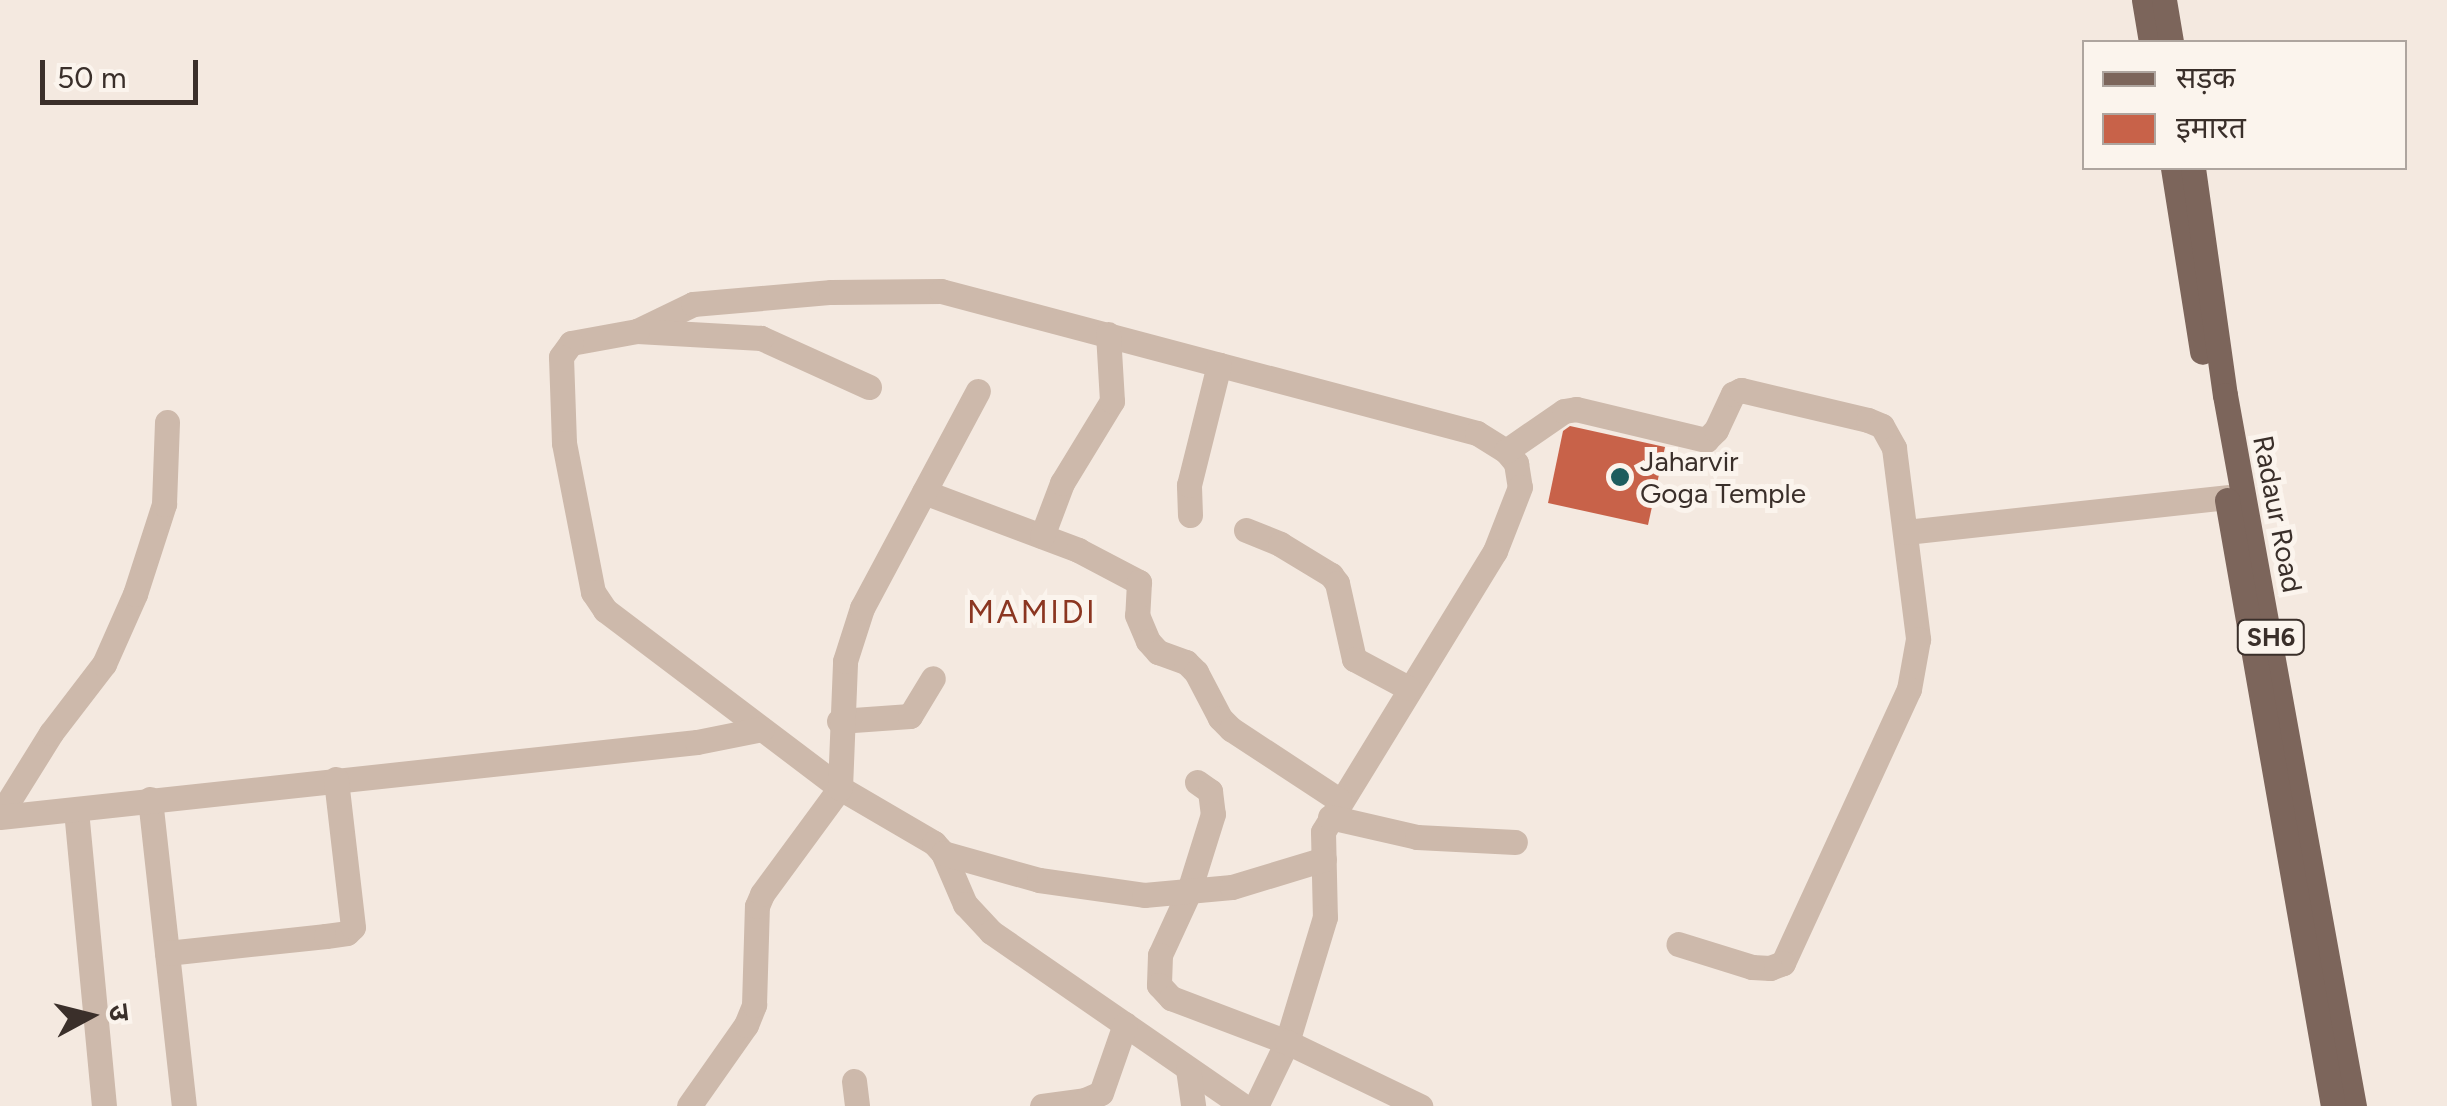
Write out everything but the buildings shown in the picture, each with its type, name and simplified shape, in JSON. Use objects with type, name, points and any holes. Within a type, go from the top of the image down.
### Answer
[{"type":"main road","points":[[2144,0],[2151,40]]},
{"type":"main road","points":[[2164,0],[2171,40]]},
{"type":"main road","name":"Radaur Road","points":[[2172,170],[2333,1106]]},
{"type":"main road","name":"Radaur Road","points":[[2193,170],[2225,395],[2354,1106]]},
{"type":"street","points":[[637,331],[692,304],[902,289],[941,291],[1477,434],[1506,451],[1516,462],[1520,487],[1495,552],[1334,809],[1324,832],[1325,917],[1287,1042],[1256,1106]]},
{"type":"street","points":[[869,387],[761,338],[637,331],[578,340],[563,349],[564,443],[593,592],[605,610],[840,788],[916,830],[943,853],[972,915],[1243,1106]]},
{"type":"street","points":[[1042,536],[1062,483],[1112,401],[1108,334]]},
{"type":"street","points":[[1190,515],[1189,485],[1219,365]]},
{"type":"street","points":[[1506,451],[1564,411],[1576,409],[1706,440],[1716,430],[1733,394],[1748,390],[1822,406],[1882,426],[1894,448],[1918,639],[1909,689],[1789,956],[1777,967],[1752,966],[1678,944]]},
{"type":"street","points":[[689,1106],[746,1026],[754,1005],[757,906],[762,894],[840,788],[839,721],[850,640],[886,559],[978,391]]},
{"type":"street","points":[[0,816],[51,733],[104,664],[135,594],[164,504],[167,422]]},
{"type":"street","points":[[924,492],[1042,536],[1140,582],[1138,615],[1148,642],[1158,652],[1186,662],[1231,730],[1334,809],[1417,837],[1515,842]]},
{"type":"street","points":[[1906,532],[2227,497]]},
{"type":"street","points":[[1246,530],[1280,544],[1331,575],[1337,583],[1354,659],[1408,688]]},
{"type":"street","points":[[839,721],[910,716],[933,678]]},
{"type":"street","points":[[0,816],[697,742],[762,729]]},
{"type":"street","points":[[167,953],[326,936],[347,933],[354,927],[336,779]]},
{"type":"street","points":[[1197,782],[1210,791],[1215,806],[1188,894],[1160,955],[1159,984],[1171,998],[1287,1042],[1420,1106]]},
{"type":"street","points":[[150,799],[184,1106]]},
{"type":"street","points":[[76,810],[104,1106]]},
{"type":"street","points":[[943,853],[1040,880],[1144,895],[1232,888],[1324,859]]},
{"type":"street","points":[[1042,1106],[1086,1100],[1102,1092],[1126,1024]]},
{"type":"street","points":[[1188,1069],[1193,1106]]},
{"type":"place","name":"Jaharvir Goga Temple","points":[[1620,477]]},
{"type":"district","name":"MAMIDI","points":[[1032,612]]}]
